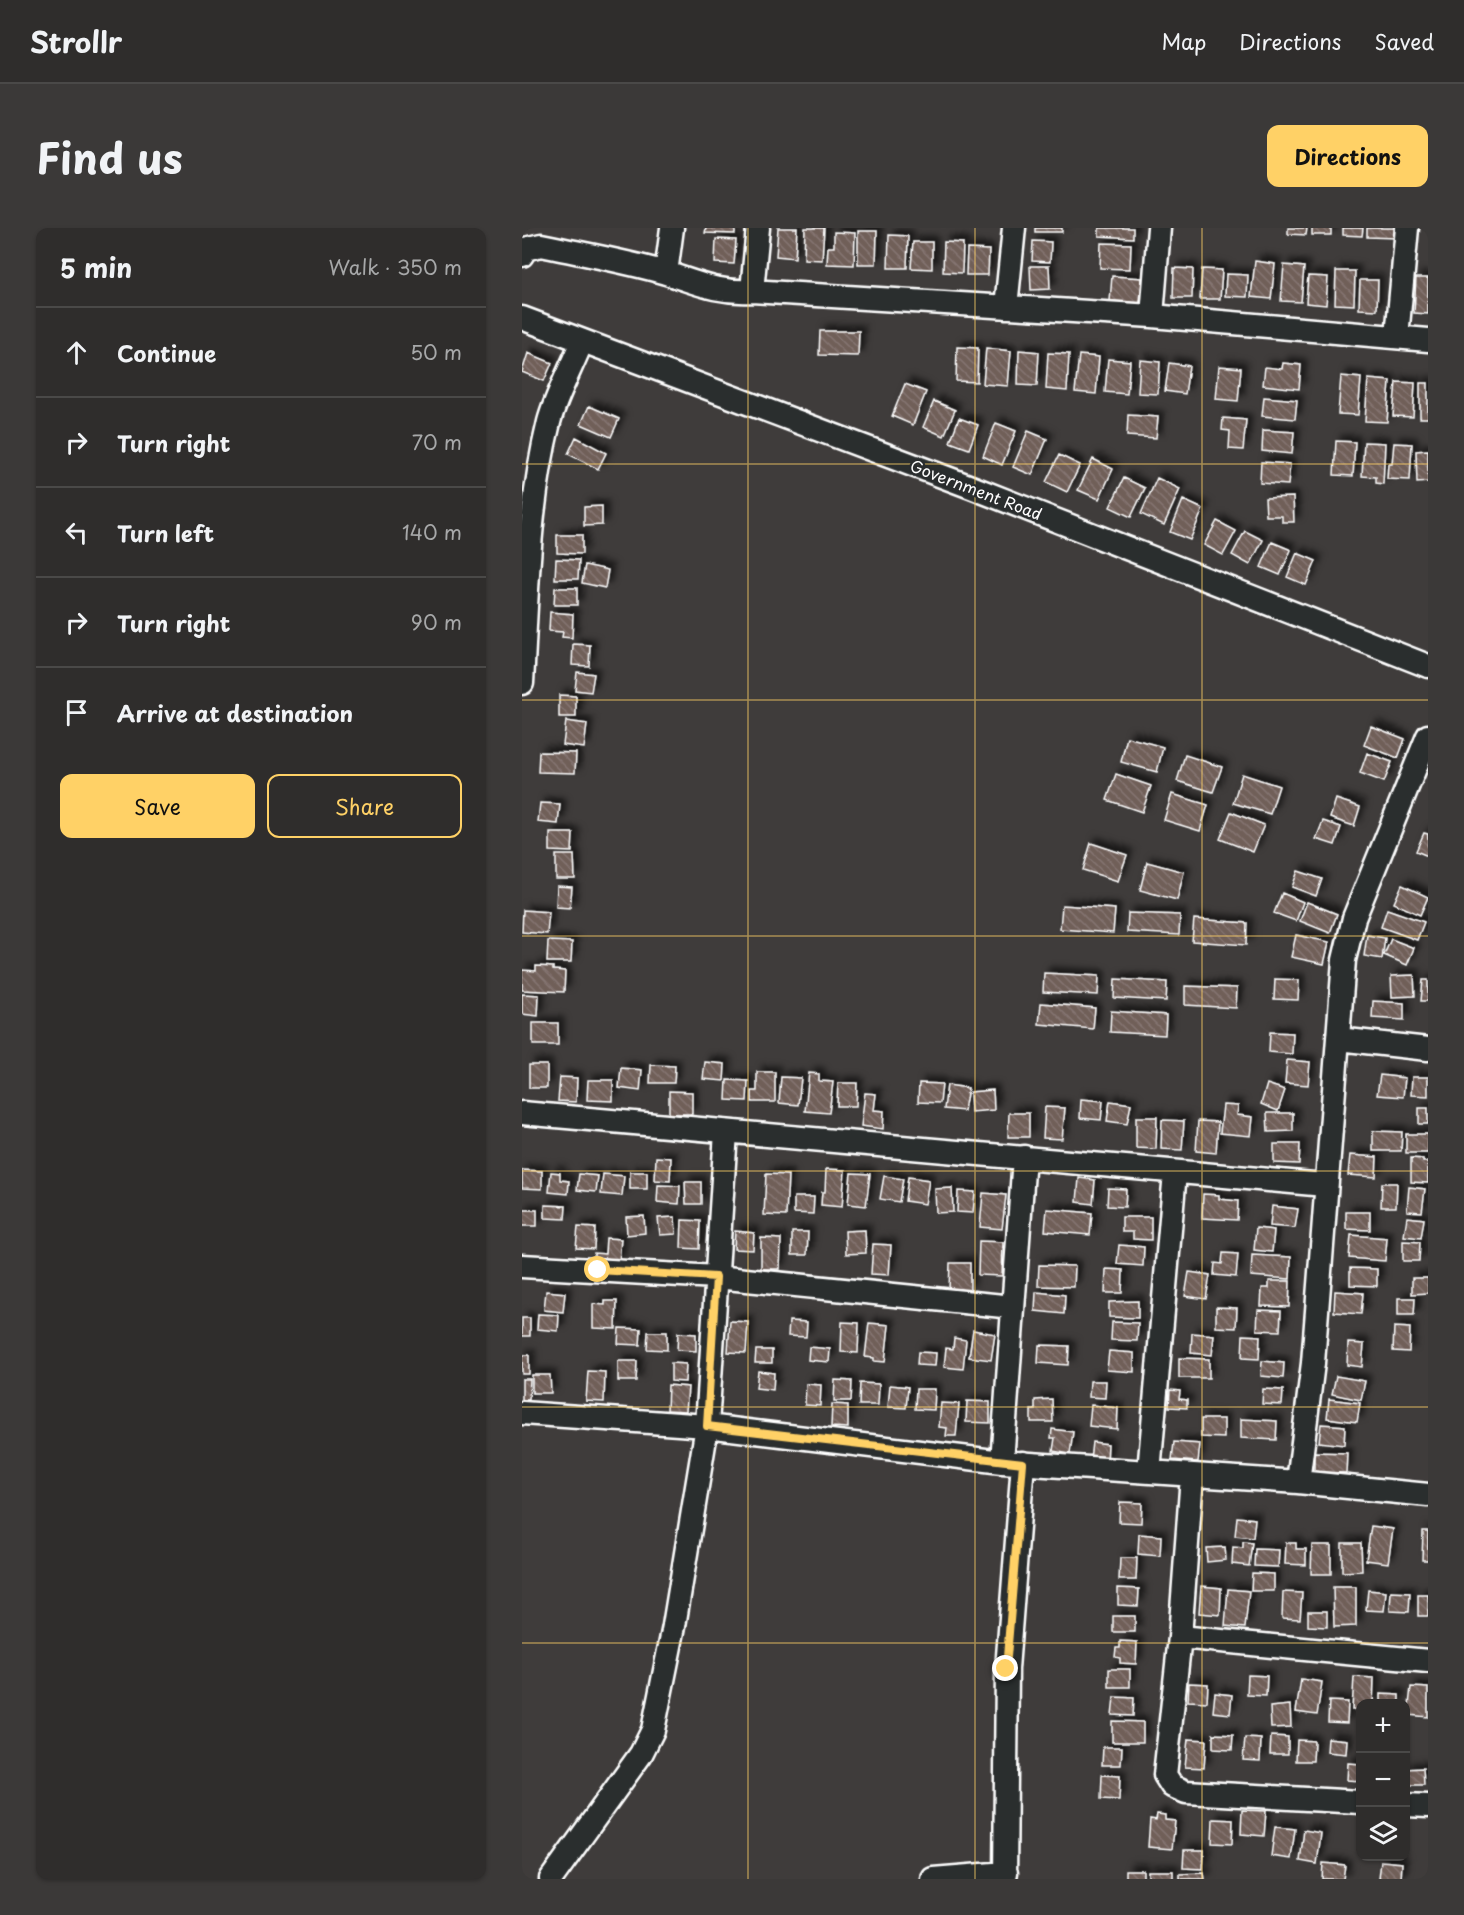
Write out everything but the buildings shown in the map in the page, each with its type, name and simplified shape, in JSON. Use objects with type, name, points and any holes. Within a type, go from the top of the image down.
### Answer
[{"type":"street","points":[[666,273],[672,228]]},
{"type":"street","points":[[752,291],[758,228]]},
{"type":"street","points":[[1006,307],[1014,228]]},
{"type":"street","points":[[1152,316],[1159,228]]},
{"type":"street","points":[[1397,337],[1407,228]]},
{"type":"street","points":[[522,255],[525,249],[541,245],[666,273],[694,284],[736,292],[752,291],[1152,316],[1428,340]]},
{"type":"street","name":"Government Road","points":[[522,318],[960,483],[1428,666]]},
{"type":"street","points":[[522,683],[533,516],[540,466],[550,420],[582,341]]},
{"type":"street","points":[[1298,1482],[1313,1363],[1344,960],[1354,918],[1428,736]]},
{"type":"street","points":[[1338,1039],[1428,1049]]},
{"type":"street","points":[[522,1113],[1325,1185]]},
{"type":"street","points":[[551,1879],[641,1754],[653,1730],[674,1626],[707,1426],[726,1132]]},
{"type":"street","points":[[933,1879],[1006,1876],[1006,1669],[1013,1462],[1013,1307],[1024,1157]]},
{"type":"street","points":[[1149,1472],[1175,1172]]},
{"type":"street","points":[[522,1266],[716,1277],[1013,1307]]},
{"type":"street","points":[[522,1413],[707,1426],[1013,1462],[1298,1482],[1428,1495]]},
{"type":"street","points":[[1192,1476],[1180,1637],[1165,1775],[1172,1786],[1186,1792],[1356,1802]]},
{"type":"street","points":[[1180,1637],[1428,1661]]},
{"type":"street","points":[[1410,1805],[1428,1806]]},
{"type":"route","points":[[598,1270],[716,1277],[707,1426],[1023,1463],[1006,1669]]}]
